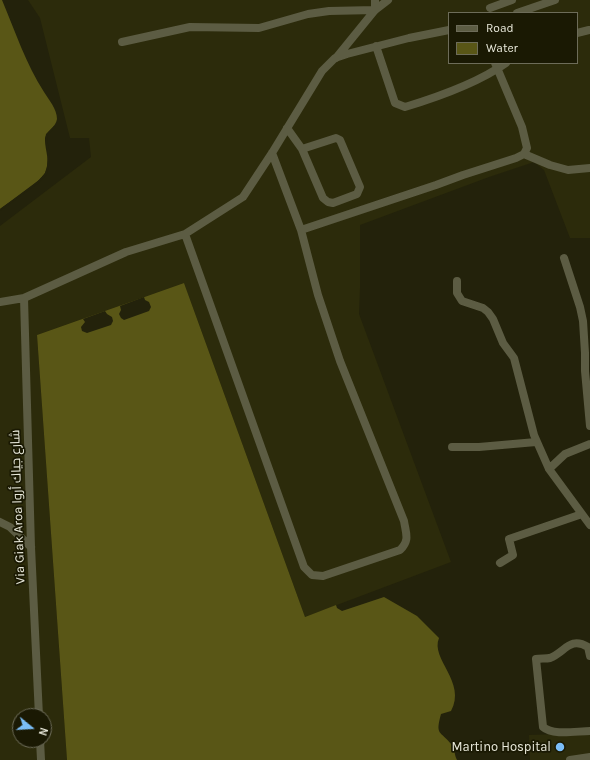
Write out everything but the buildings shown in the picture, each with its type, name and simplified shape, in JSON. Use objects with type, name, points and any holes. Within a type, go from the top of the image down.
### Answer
[{"type":"street","points":[[374,0],[375,10]]},
{"type":"street","points":[[0,302],[24,298],[126,252],[185,234],[243,197],[322,71],[335,58],[375,10],[388,0]]},
{"type":"street","points":[[486,0],[491,11],[512,0]]},
{"type":"street","points":[[520,12],[555,0]]},
{"type":"street","points":[[122,42],[190,27],[259,28],[308,14],[329,11],[375,10]]},
{"type":"street","points":[[335,58],[376,46],[448,30]]},
{"type":"street","points":[[578,33],[589,30]]},
{"type":"street","points":[[376,46],[395,102],[405,107],[430,99],[492,73],[496,66]]},
{"type":"street","points":[[301,230],[348,216],[524,154],[527,148],[522,127],[496,66]]},
{"type":"street","points":[[287,128],[302,149],[323,198],[328,202],[333,203],[357,194],[360,188],[358,181],[340,140],[336,138],[302,149]]},
{"type":"street","points":[[185,234],[304,567],[312,575],[323,576],[400,550],[405,545],[407,538],[404,521],[340,361],[318,295],[301,230],[272,153]]},
{"type":"street","points":[[524,154],[550,165],[568,170],[590,168]]},
{"type":"street","points":[[564,258],[583,321],[585,371],[590,426]]},
{"type":"street","points":[[457,281],[457,294],[462,301],[483,308],[493,319],[503,343],[514,358],[536,442],[549,469],[590,525]]},
{"type":"street","name":"Via Giak Aroa شارع جياك أروا","points":[[24,298],[31,547],[39,708]]},
{"type":"street","points":[[452,447],[479,447],[536,442]]},
{"type":"street","points":[[549,469],[565,454],[590,444]]},
{"type":"street","points":[[500,563],[514,555],[509,539],[582,514]]},
{"type":"street","points":[[0,522],[10,527],[31,547]]},
{"type":"street","points":[[590,656],[588,647],[581,642],[568,645],[549,658],[536,659],[543,727],[546,730],[553,732],[590,731]]},
{"type":"street","points":[[40,748],[41,760]]},
{"type":"street","points":[[570,760],[590,757]]},
{"type":"shaded area","points":[[28,0],[590,0],[590,238],[570,238],[544,170],[534,162],[489,177],[360,225],[359,314],[451,562],[305,617],[184,283],[37,335],[67,760],[0,760],[0,226],[91,157],[89,138],[70,138],[40,18]]},
{"type":"shaded area","name":"Martino Hospital","points":[[590,733],[590,760],[530,760],[529,735]]},
{"type":"water","points":[[0,0],[2,0],[32,70],[54,108],[57,119],[55,125],[45,137],[48,165],[45,173],[31,186],[0,209]]},
{"type":"water","points":[[184,283],[305,617],[336,605],[337,608],[342,611],[384,597],[417,616],[439,638],[439,654],[455,690],[455,700],[451,711],[441,714],[438,726],[440,732],[453,747],[457,760],[67,760],[37,335]]},
{"type":"pier","points":[[54,126],[56,127],[48,135],[47,139],[50,154],[47,174],[40,182],[0,211],[0,209],[39,180],[45,173],[48,154],[45,139],[46,134]]},
{"type":"pier","points":[[144,297],[145,300],[149,302],[151,307],[149,311],[124,320],[121,318],[119,314],[121,310],[120,306]]},
{"type":"pier","points":[[105,311],[112,317],[113,321],[111,325],[87,333],[82,331],[81,327],[85,322],[83,319]]},
{"type":"place","name":"Martino Hospital","points":[[560,747]]}]
